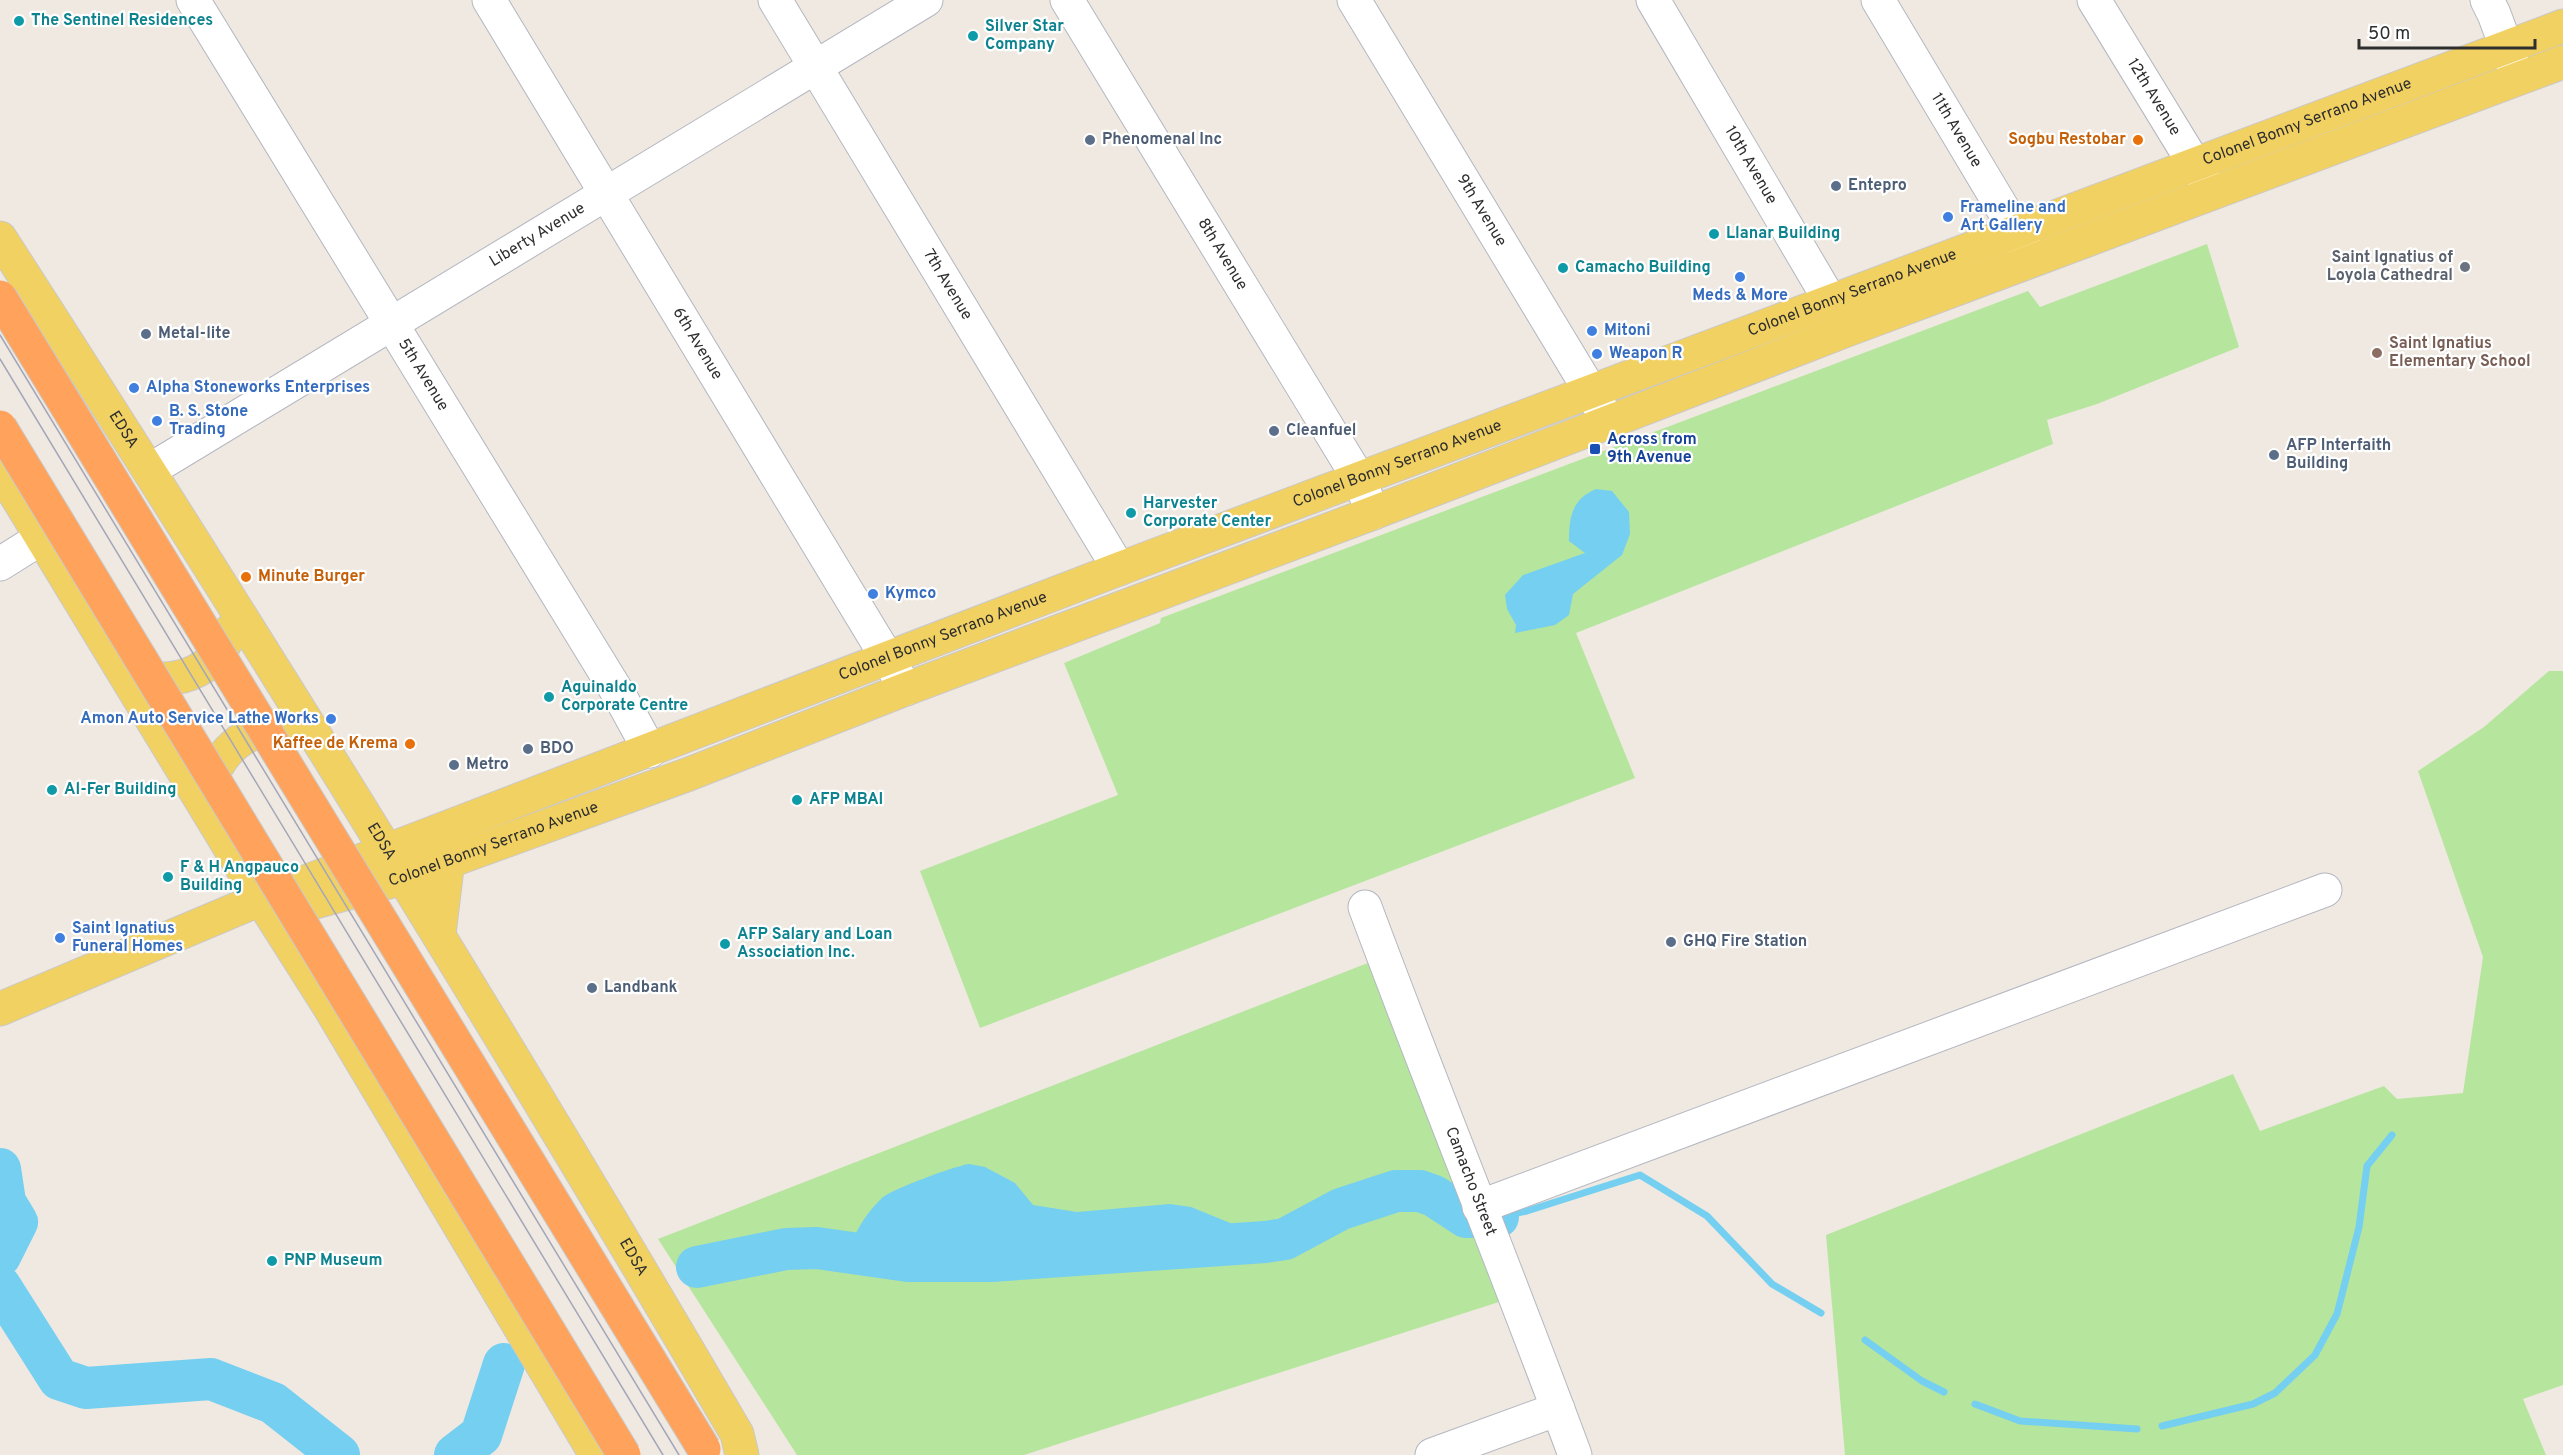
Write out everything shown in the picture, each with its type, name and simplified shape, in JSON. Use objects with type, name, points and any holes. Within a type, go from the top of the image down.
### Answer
[{"type":"highway","points":[[0,297],[704,1449]]},
{"type":"highway","points":[[0,428],[624,1455]]},
{"type":"main road","name":"Colonel Bonny Serrano Avenue","points":[[266,907],[386,850],[644,739],[890,659],[1119,569],[2563,26]]},
{"type":"main road","name":"Colonel Bonny Serrano Avenue","points":[[0,1009],[202,924],[266,907],[403,878],[690,774],[906,688],[1373,513],[1847,330],[2563,62]]},
{"type":"main road","name":"EDSA","points":[[0,238],[235,604],[439,934],[608,1214],[719,1404],[736,1434],[742,1455]]},
{"type":"main road","points":[[0,469],[266,907],[330,1008],[596,1455]]},
{"type":"main road","points":[[120,666],[139,676],[160,680],[182,677],[202,669],[224,646],[233,626],[235,604]]},
{"type":"main road","points":[[208,810],[208,788],[215,768],[237,742],[256,733],[278,729],[300,732],[319,742]]},
{"type":"main road","points":[[439,934],[448,860]]},
{"type":"street","name":"5th Avenue","points":[[193,0],[393,323],[644,739]]},
{"type":"street","name":"6th Avenue","points":[[489,0],[906,688]]},
{"type":"street","name":"7th Avenue","points":[[775,0],[1119,569]]},
{"type":"street","name":"Liberty Avenue","points":[[150,470],[926,0]]},
{"type":"street","name":"8th Avenue","points":[[1067,0],[1359,479],[1373,513]]},
{"type":"street","name":"9th Avenue","points":[[1353,0],[1609,422]]},
{"type":"street","name":"10th Avenue","points":[[1653,0],[1847,330]]},
{"type":"street","name":"11th Avenue","points":[[1878,0],[2034,260]]},
{"type":"street","name":"12th Avenue","points":[[2094,0],[2213,194]]},
{"type":"street","points":[[2487,0],[2518,79]]},
{"type":"street","points":[[0,564],[43,537]]},
{"type":"street","points":[[1482,1216],[2325,890]]},
{"type":"street","name":"Camacho Street","points":[[1365,907],[1575,1455]]},
{"type":"street","points":[[1432,1455],[1558,1409]]},
{"type":"green space","points":[[2207,244],[2239,347],[2097,404],[2047,420],[2053,444],[1576,633],[1635,778],[980,1028],[920,871],[1118,795],[1064,663],[1160,623],[1161,618],[2028,291],[2040,307]]},
{"type":"green space","points":[[2549,671],[2563,671],[2563,1385],[2523,1399],[2546,1455],[1845,1455],[1826,1235],[2233,1074],[2260,1131],[2384,1086],[2397,1099],[2463,1093],[2483,957],[2418,771],[2484,727]]},
{"type":"green space","points":[[1373,961],[1505,1300],[1024,1455],[797,1455],[658,1239]]},
{"type":"water","points":[[1596,489],[1612,491],[1629,512],[1630,534],[1622,555],[1573,594],[1569,615],[1555,625],[1515,633],[1516,625],[1507,609],[1505,595],[1523,575],[1585,553],[1569,541],[1571,517],[1582,498]]},
{"type":"water","points":[[969,1164],[985,1167],[1015,1183],[1033,1205],[1077,1212],[1170,1204],[1191,1207],[1240,1227],[1257,1237],[984,1255],[898,1255],[860,1250],[852,1242],[868,1213],[887,1195],[923,1179]]},
{"type":"waterway","points":[[2162,1426],[2253,1404],[2275,1393],[2315,1355],[2337,1314],[2359,1227],[2367,1166],[2392,1135]]},
{"type":"waterway","points":[[0,1169],[5,1202],[17,1222],[0,1256]]},
{"type":"waterway","points":[[1498,1217],[1527,1211],[1640,1175],[1707,1216],[1772,1284],[1821,1313]]},
{"type":"waterway","points":[[697,1267],[786,1249],[817,1248],[908,1261],[991,1261],[1265,1242],[1285,1239],[1341,1209],[1396,1191],[1420,1191],[1434,1196],[1466,1217],[1498,1217]]},
{"type":"waterway","points":[[0,1286],[59,1379],[86,1388],[211,1379],[273,1403],[339,1455]]},
{"type":"waterway","points":[[1865,1340],[1922,1381],[1944,1392]]},
{"type":"waterway","points":[[455,1455],[481,1435],[504,1364]]},
{"type":"waterway","points":[[1975,1404],[2020,1421],[2137,1429]]},
{"type":"tram line","points":[[0,335],[679,1455]]},
{"type":"tram line","points":[[0,359],[663,1455]]},
{"type":"place","name":"The Sentinel Residences","points":[[19,21]]},
{"type":"place","name":"Silver Star Company","points":[[973,36]]},
{"type":"place","name":"Phenomenal Inc","points":[[1090,140]]},
{"type":"place","name":"Sogbu Restobar","points":[[2138,140]]},
{"type":"place","name":"Entepro","points":[[1836,186]]},
{"type":"place","name":"Frameline and Art Gallery","points":[[1948,217]]},
{"type":"place","name":"Llanar Building","points":[[1714,234]]},
{"type":"place","name":"Saint Ignatius of Loyola Cathedral","points":[[2465,267]]},
{"type":"place","name":"Camacho Building","points":[[1563,268]]},
{"type":"place","name":"Meds & More","points":[[1740,277]]},
{"type":"place","name":"Mitoni","points":[[1592,331]]},
{"type":"place","name":"Metal-lite","points":[[146,334]]},
{"type":"place","name":"Saint Ignatius Elementary School","points":[[2377,353]]},
{"type":"place","name":"Weapon R","points":[[1597,354]]},
{"type":"place","name":"Alpha Stoneworks Enterprises","points":[[134,388]]},
{"type":"place","name":"B. S. Stone Trading","points":[[157,421]]},
{"type":"place","name":"Cleanfuel","points":[[1274,431]]},
{"type":"place","name":"Across from 9th Avenue","points":[[1595,449]]},
{"type":"place","name":"AFP Interfaith Building","points":[[2274,455]]},
{"type":"place","name":"Harvester Corporate Center","points":[[1131,513]]},
{"type":"place","name":"Minute Burger","points":[[246,577]]},
{"type":"place","name":"Kymco","points":[[873,594]]},
{"type":"place","name":"Aguinaldo Corporate Centre","points":[[549,697]]},
{"type":"place","name":"Amon Auto Service Lathe Works","points":[[331,719]]},
{"type":"place","name":"Kaffee de Krema","points":[[410,744]]},
{"type":"place","name":"BDO","points":[[528,749]]},
{"type":"place","name":"Metro","points":[[454,765]]},
{"type":"place","name":"Al-Fer Building","points":[[52,790]]},
{"type":"place","name":"AFP MBAI","points":[[797,800]]},
{"type":"place","name":"F & H Angpauco Building","points":[[168,877]]},
{"type":"place","name":"Saint Ignatius Funeral Homes","points":[[60,938]]},
{"type":"place","name":"GHQ Fire Station","points":[[1671,942]]},
{"type":"place","name":"AFP Salary and Loan Association Inc.","points":[[725,944]]},
{"type":"place","name":"Landbank","points":[[592,988]]},
{"type":"place","name":"PNP Museum","points":[[272,1261]]}]
